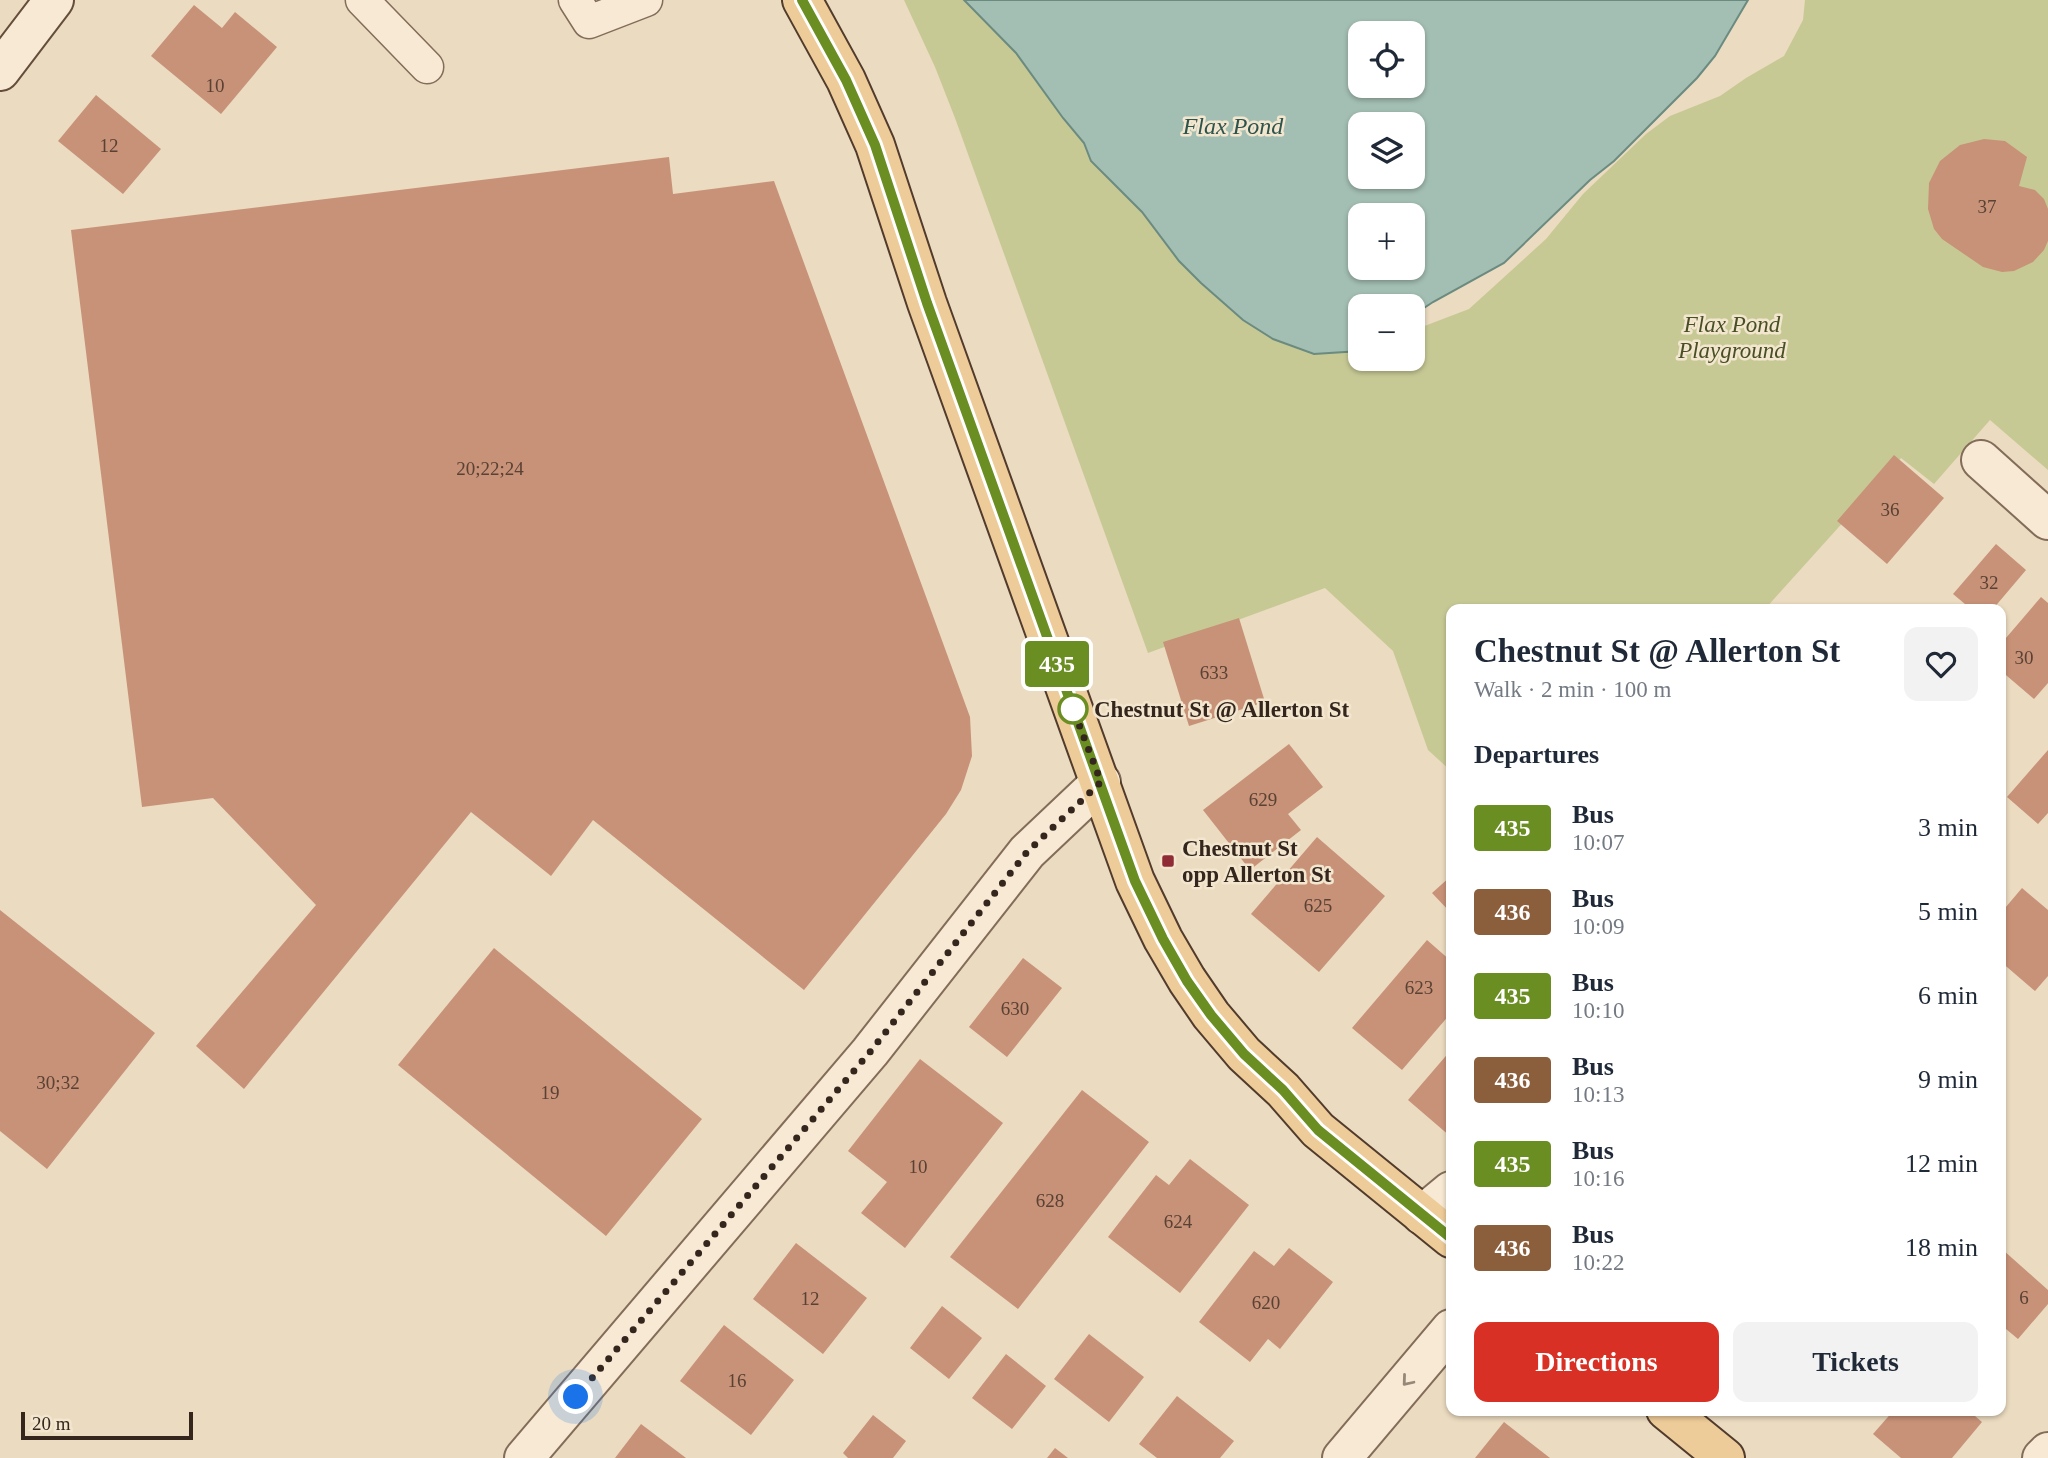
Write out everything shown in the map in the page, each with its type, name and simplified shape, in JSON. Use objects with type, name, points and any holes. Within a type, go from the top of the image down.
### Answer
[{"type":"main road","points":[[802,0],[846,80],[875,145],[927,303],[1135,881],[1163,939],[1211,1015],[1244,1054],[1283,1090],[1318,1130],[1437,1227]]},
{"type":"main road","points":[[1673,1416],[1725,1458]]},
{"type":"street","points":[[0,71],[54,0]]},
{"type":"street","points":[[1981,460],[2048,520]]},
{"type":"street","points":[[524,1458],[870,1052],[1027,852],[1101,782]]},
{"type":"street","points":[[1437,1227],[1446,1204]]},
{"type":"street","points":[[1342,1458],[1446,1335]]},
{"type":"street","points":[[2042,1458],[2048,1452]]},
{"type":"lane","points":[[362,0],[427,67]]},
{"type":"lane","points":[[575,0],[589,22],[646,0]]},
{"type":"green space","name":"Flax Pond Playground","points":[[904,0],[1037,0],[1348,344],[1348,371],[1425,371],[1425,326],[1469,309],[1546,239],[1583,194],[1646,134],[1670,116],[1720,96],[1784,56],[1803,20],[1805,0],[2048,0],[2048,470],[1990,420],[1934,484],[1901,458],[1770,604],[1446,604],[1446,766],[1428,750],[1393,651],[1325,588],[1148,653],[955,118]]},
{"type":"water","name":"Flax Pond","points":[[964,0],[1748,0],[1715,56],[1697,78],[1614,161],[1590,180],[1504,263],[1425,307],[1425,294],[1348,294],[1348,352],[1314,354],[1273,339],[1243,320],[1179,261],[1142,212],[1091,161],[1084,143],[1016,53]]},
{"type":"building","points":[[194,5],[222,28],[235,12],[277,47],[221,114],[151,56]]},
{"type":"building","points":[[96,95],[161,149],[123,194],[58,141]]},
{"type":"building","points":[[1984,139],[2005,141],[2027,157],[2019,186],[2035,190],[2044,199],[2048,209],[2048,241],[2044,250],[2033,262],[2014,271],[2002,272],[1983,267],[1942,239],[1934,229],[1928,209],[1929,183],[1940,161],[1960,145]]},
{"type":"building","points":[[669,157],[673,194],[774,181],[970,717],[972,756],[961,790],[946,814],[804,990],[593,820],[551,876],[471,812],[244,1089],[196,1046],[316,905],[213,798],[142,807],[71,230]]},
{"type":"building","points":[[1894,455],[1944,498],[1887,564],[1837,521]]},
{"type":"building","points":[[1996,544],[2026,570],[1997,604],[1965,604],[1953,594]]},
{"type":"building","points":[[2041,597],[2048,603],[2048,683],[2034,699],[2006,675],[2006,638]]},
{"type":"building","points":[[1239,618],[1265,702],[1189,726],[1163,642]]},
{"type":"building","points":[[1289,744],[1323,787],[1288,814],[1301,830],[1250,870],[1203,810]]},
{"type":"building","points":[[2048,750],[2048,813],[2038,824],[2007,797]]},
{"type":"building","points":[[1317,837],[1385,896],[1319,972],[1251,914]]},
{"type":"building","points":[[1446,880],[1446,908],[1432,893]]},
{"type":"building","points":[[2022,888],[2048,910],[2048,976],[2035,991],[2006,966],[2006,907]]},
{"type":"building","points":[[0,910],[155,1033],[47,1169],[0,1131]]},
{"type":"building","points":[[1427,940],[1446,957],[1446,1019],[1402,1070],[1352,1028]]},
{"type":"building","points":[[494,948],[702,1119],[606,1236],[398,1065]]},
{"type":"building","points":[[1023,958],[1062,988],[1007,1057],[969,1027]]},
{"type":"building","points":[[1446,1056],[1446,1133],[1408,1100]]},
{"type":"building","points":[[920,1059],[1003,1123],[905,1248],[861,1213],[887,1182],[848,1151]]},
{"type":"building","points":[[1082,1090],[1149,1142],[1018,1309],[950,1257]]},
{"type":"building","points":[[1190,1159],[1249,1205],[1180,1293],[1108,1237],[1156,1175],[1169,1185]]},
{"type":"building","points":[[796,1243],[867,1298],[823,1354],[753,1299]]},
{"type":"building","points":[[1289,1248],[1333,1282],[1280,1349],[1268,1339],[1250,1362],[1199,1322],[1254,1251],[1274,1266]]},
{"type":"building","points":[[2006,1253],[2048,1290],[2048,1304],[2018,1339],[2006,1329]]},
{"type":"building","points":[[942,1306],[982,1338],[949,1379],[910,1348]]},
{"type":"building","points":[[724,1325],[794,1380],[751,1435],[680,1381]]},
{"type":"building","points":[[1089,1334],[1144,1377],[1109,1422],[1054,1379]]},
{"type":"building","points":[[1006,1354],[1046,1386],[1012,1429],[972,1398]]},
{"type":"building","points":[[1177,1396],[1234,1441],[1220,1458],[1157,1458],[1139,1444]]},
{"type":"building","points":[[873,1415],[906,1441],[893,1458],[848,1458],[843,1453]]},
{"type":"building","points":[[1889,1416],[1975,1416],[1982,1422],[1952,1458],[1901,1458],[1873,1434]]},
{"type":"building","points":[[1504,1422],[1550,1458],[1475,1458]]},
{"type":"building","points":[[641,1424],[686,1458],[615,1458]]},
{"type":"building","points":[[1055,1448],[1068,1458],[1047,1458]]},
{"type":"bus line","name":"435","points":[[802,0],[846,80],[875,145],[927,303],[1135,881],[1163,939],[1187,981],[1244,1054],[1283,1090],[1318,1130],[1446,1234]]},
{"type":"place","name":"Chestnut St @ Allerton St","points":[[1073,709]]},
{"type":"place","name":"Chestnut St opp Allerton St","points":[[1168,861]]},
{"type":"route","points":[[576,1397],[870,1052],[1027,852],[1101,782],[1072,706],[1073,709]]}]
